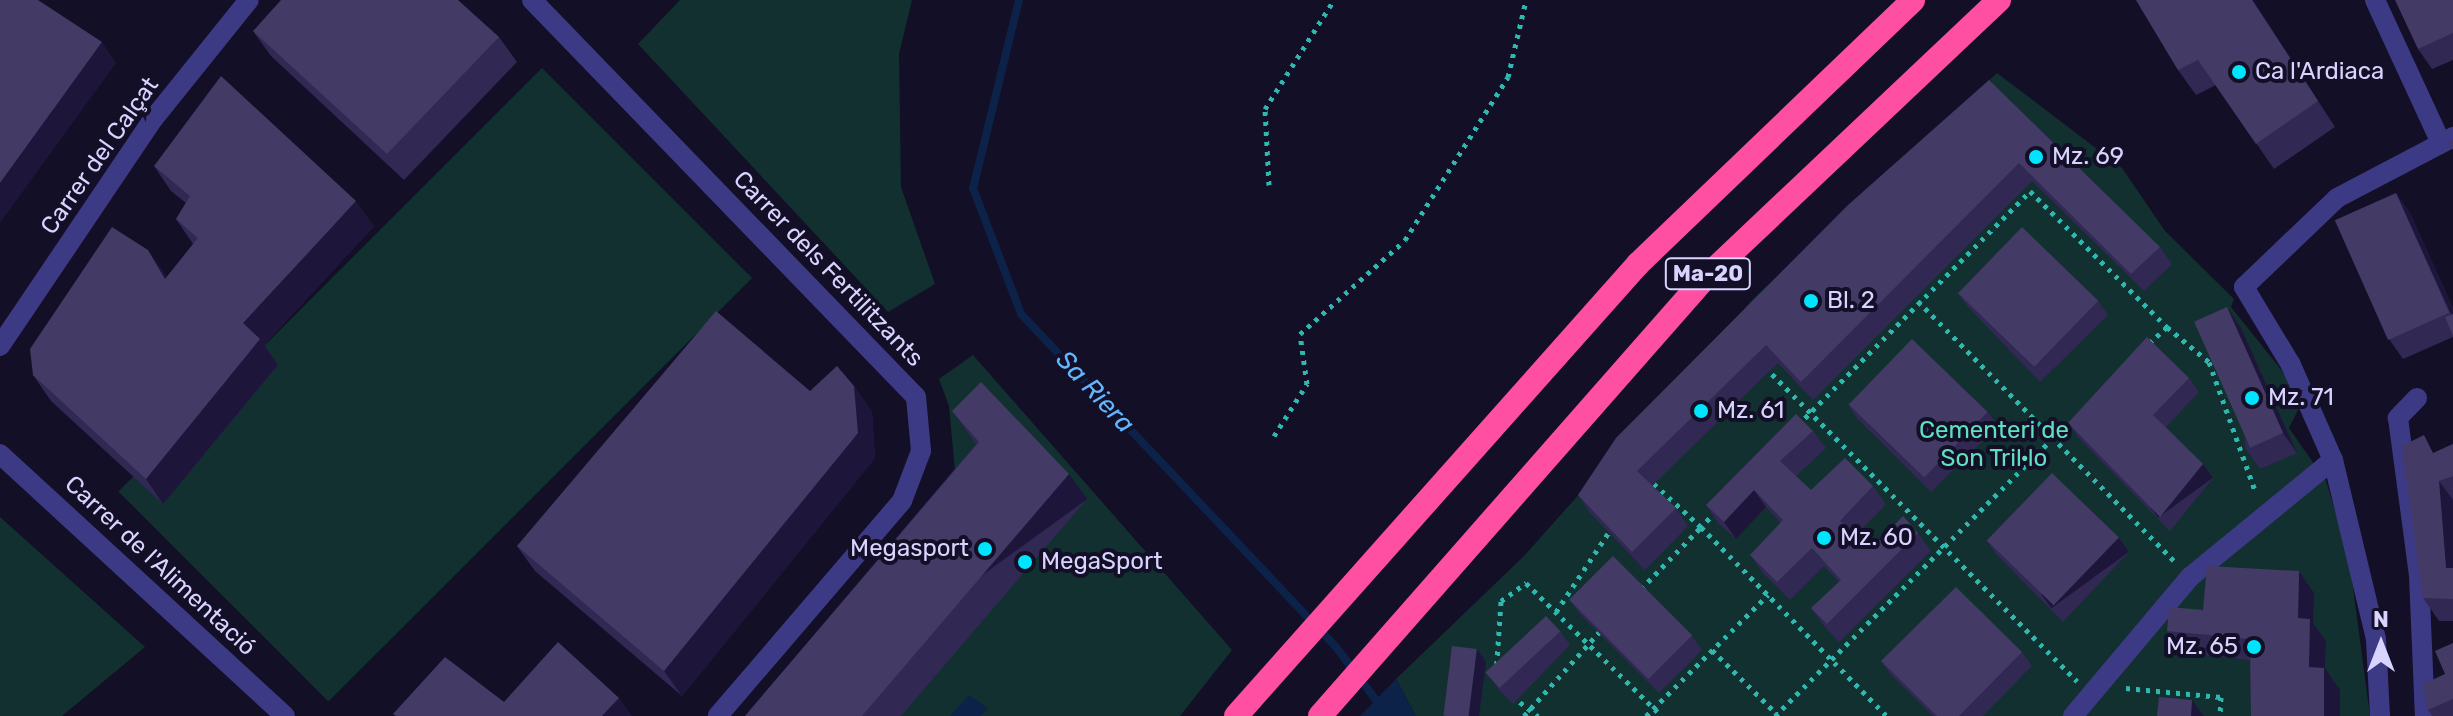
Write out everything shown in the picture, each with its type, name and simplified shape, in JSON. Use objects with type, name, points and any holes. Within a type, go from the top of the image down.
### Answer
[{"type":"highway","name":"Ma-20","points":[[1236,716],[1395,533],[1638,264],[1913,0]]},
{"type":"highway","name":"Ma-20","points":[[1320,716],[1704,279],[1999,0]]},
{"type":"street","name":"Carrer del Calçat","points":[[0,346],[154,118],[249,0]]},
{"type":"street","name":"Carrer dels Fertilitzants","points":[[532,0],[916,397],[921,451],[902,501],[718,716]]},
{"type":"street","points":[[2375,0],[2447,140],[2337,198],[2244,287],[2291,365],[2333,460],[2376,639],[2380,716]]},
{"type":"street","points":[[2417,398],[2398,418],[2419,575],[2425,716]]},
{"type":"street","name":"Carrer de l'Alimentació","points":[[0,454],[285,716]]},
{"type":"street","points":[[2073,716],[2190,577],[2263,513],[2333,460]]},
{"type":"path","points":[[1269,185],[1265,109],[1334,0]]},
{"type":"path","points":[[1274,436],[1307,384],[1300,334],[1405,240],[1508,77],[1526,0]]},
{"type":"path","points":[[2020,180],[2167,327],[2209,362],[2263,513]]},
{"type":"path","points":[[1788,436],[2030,191]]},
{"type":"path","points":[[1898,282],[2190,577]]},
{"type":"path","points":[[2144,348],[2167,327]]},
{"type":"path","points":[[1758,360],[1941,549],[2078,682],[2221,697],[2220,716]]},
{"type":"path","points":[[1712,650],[1777,715],[1830,658],[2076,415]]},
{"type":"path","points":[[1637,489],[1646,477],[1701,527],[1887,716]]},
{"type":"path","points":[[1629,601],[1722,504]]},
{"type":"path","points":[[1556,612],[1621,514]]},
{"type":"path","points":[[1495,685],[1501,601],[1526,583],[1662,716]]},
{"type":"path","points":[[1646,716],[1768,595]]},
{"type":"path","points":[[1524,716],[1609,622]]},
{"type":"path","points":[[1507,693],[1538,716]]},
{"type":"green space","points":[[680,0],[912,0],[899,54],[901,187],[935,284],[888,312],[638,44]]},
{"type":"green space","points":[[542,68],[752,278],[328,702],[118,492]]},
{"type":"green space","name":"Cementeri de Son Tril·lo","points":[[1997,73],[2122,168],[2165,231],[2234,299],[2231,307],[2283,372],[2301,404],[2289,428],[2326,481],[2349,557],[2370,716],[1416,716],[1396,679],[1524,556],[1754,298]]},
{"type":"green space","name":"MegaSport","points":[[973,355],[1232,650],[1180,716],[763,716],[955,472],[949,406],[939,379]]},
{"type":"green space","points":[[0,517],[145,647],[62,716],[0,716]]},
{"type":"water","points":[[1396,679],[1416,716],[1360,716]]},
{"type":"water","points":[[969,695],[988,708],[981,716],[950,716]]},
{"type":"building","points":[[0,0],[38,0],[102,42],[0,183]]},
{"type":"building","points":[[281,0],[458,0],[499,37],[387,154],[253,31]]},
{"type":"building","name":"Ca l'Ardiaca","points":[[2136,0],[2252,0],[2318,101],[2256,144],[2198,60],[2178,70]]},
{"type":"building","points":[[2395,0],[2453,0],[2453,33],[2418,49]]},
{"type":"building","points":[[221,76],[356,201],[243,323],[260,339],[146,479],[33,375],[30,349],[112,227],[148,250],[165,279],[198,238],[176,219],[190,196],[154,166]]},
{"type":"building","points":[[1989,80],[2160,247],[2131,274],[2019,163],[1801,382],[1766,345],[1637,471],[1676,508],[1632,552],[1578,495],[1616,438],[1848,205]]},
{"type":"building","points":[[2396,193],[2449,313],[2388,340],[2335,220]]},
{"type":"building","points":[[2022,227],[2098,301],[2034,367],[1958,293]]},
{"type":"building","name":"Mz. 71","points":[[2227,307],[2283,433],[2250,448],[2194,322]]},
{"type":"building","points":[[716,311],[810,391],[837,366],[854,386],[858,433],[664,671],[517,546]]},
{"type":"building","points":[[2453,314],[2453,336],[2445,317]]},
{"type":"building","points":[[2147,337],[2189,378],[2153,415],[2203,464],[2160,517],[2068,423]]},
{"type":"building","points":[[1912,339],[1988,412],[1924,477],[1849,404]]},
{"type":"building","name":"Megasport","points":[[981,382],[1069,474],[862,716],[745,716],[979,442],[952,411]]},
{"type":"building","points":[[1796,414],[1813,431],[1780,461],[1811,490],[1845,458],[1873,486],[1840,521],[1871,549],[1903,516],[1918,533],[1827,624],[1811,608],[1841,580],[1812,548],[1777,582],[1750,555],[1783,520],[1754,490],[1724,522],[1706,505]]},
{"type":"building","points":[[2424,435],[2433,453],[2453,444],[2453,476],[2439,481],[2446,568],[2453,568],[2453,599],[2423,598],[2402,446]]},
{"type":"building","points":[[2052,473],[2119,538],[2054,605],[1987,541]]},
{"type":"building","points":[[1613,556],[1692,635],[1648,679],[1569,600]]},
{"type":"building","points":[[2207,566],[2299,571],[2298,618],[2310,619],[2309,667],[2324,668],[2324,716],[2251,716],[2250,639],[2167,631],[2169,607],[2203,610]]},
{"type":"building","points":[[1956,587],[2022,652],[1959,716],[1937,716],[1881,661]]},
{"type":"building","points":[[1546,616],[1560,631],[1500,688],[1485,673]]},
{"type":"building","points":[[558,642],[619,698],[602,716],[393,714],[445,657],[504,702]]},
{"type":"building","points":[[2453,643],[2453,699],[2428,710],[2423,684],[2445,674],[2435,651]]},
{"type":"building","points":[[1452,646],[1477,649],[1469,716],[1443,715]]},
{"type":"building","points":[[2159,697],[2192,700],[2191,716],[2157,716]]},
{"type":"waterway","name":"Sa Riera","points":[[1019,0],[973,188],[1021,314],[1336,647],[1388,716]]},
{"type":"place","name":"Ca l'Ardiaca","points":[[2239,72]]},
{"type":"place","name":"Mz. 69","points":[[2036,157]]},
{"type":"place","name":"Bl. 2","points":[[1811,301]]},
{"type":"place","name":"Mz. 71","points":[[2252,398]]},
{"type":"place","name":"Mz. 61","points":[[1701,411]]},
{"type":"place","name":"Mz. 60","points":[[1824,538]]},
{"type":"place","name":"Megasport","points":[[985,549]]},
{"type":"place","name":"MegaSport","points":[[1025,562]]},
{"type":"place","name":"Mz. 65","points":[[2254,647]]}]
